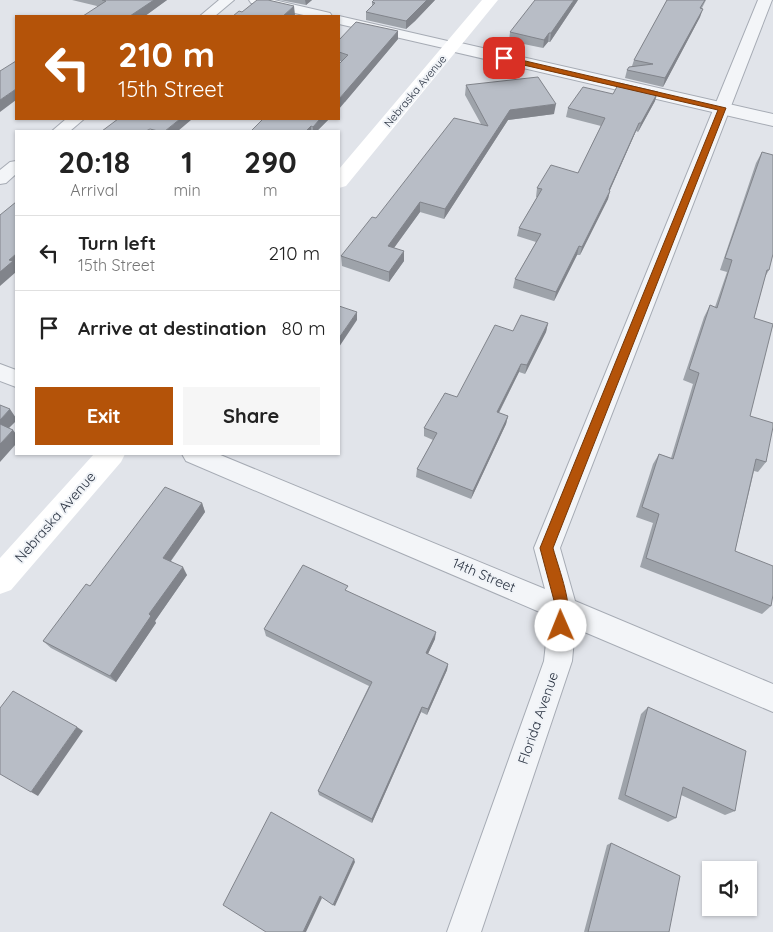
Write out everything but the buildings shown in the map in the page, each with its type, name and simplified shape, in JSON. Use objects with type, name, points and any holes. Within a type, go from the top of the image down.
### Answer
[{"type":"main road","name":"Nebraska Avenue","points":[[340,181],[490,0]]},
{"type":"main road","name":"Nebraska Avenue","points":[[0,580],[110,455]]},
{"type":"street","points":[[207,15],[227,0]]},
{"type":"street","points":[[256,0],[321,15]]},
{"type":"street","name":"Florida Avenue","points":[[464,932],[558,661],[563,608],[546,548],[765,0]]},
{"type":"street","points":[[340,20],[773,120]]},
{"type":"street","points":[[61,130],[75,120]]},
{"type":"street","points":[[0,179],[15,167]]},
{"type":"street","points":[[0,372],[15,379]]},
{"type":"street","name":"14th Street","points":[[196,455],[773,698]]},
{"type":"route","points":[[504,58],[722,108],[546,548],[563,608],[561,626]]}]
